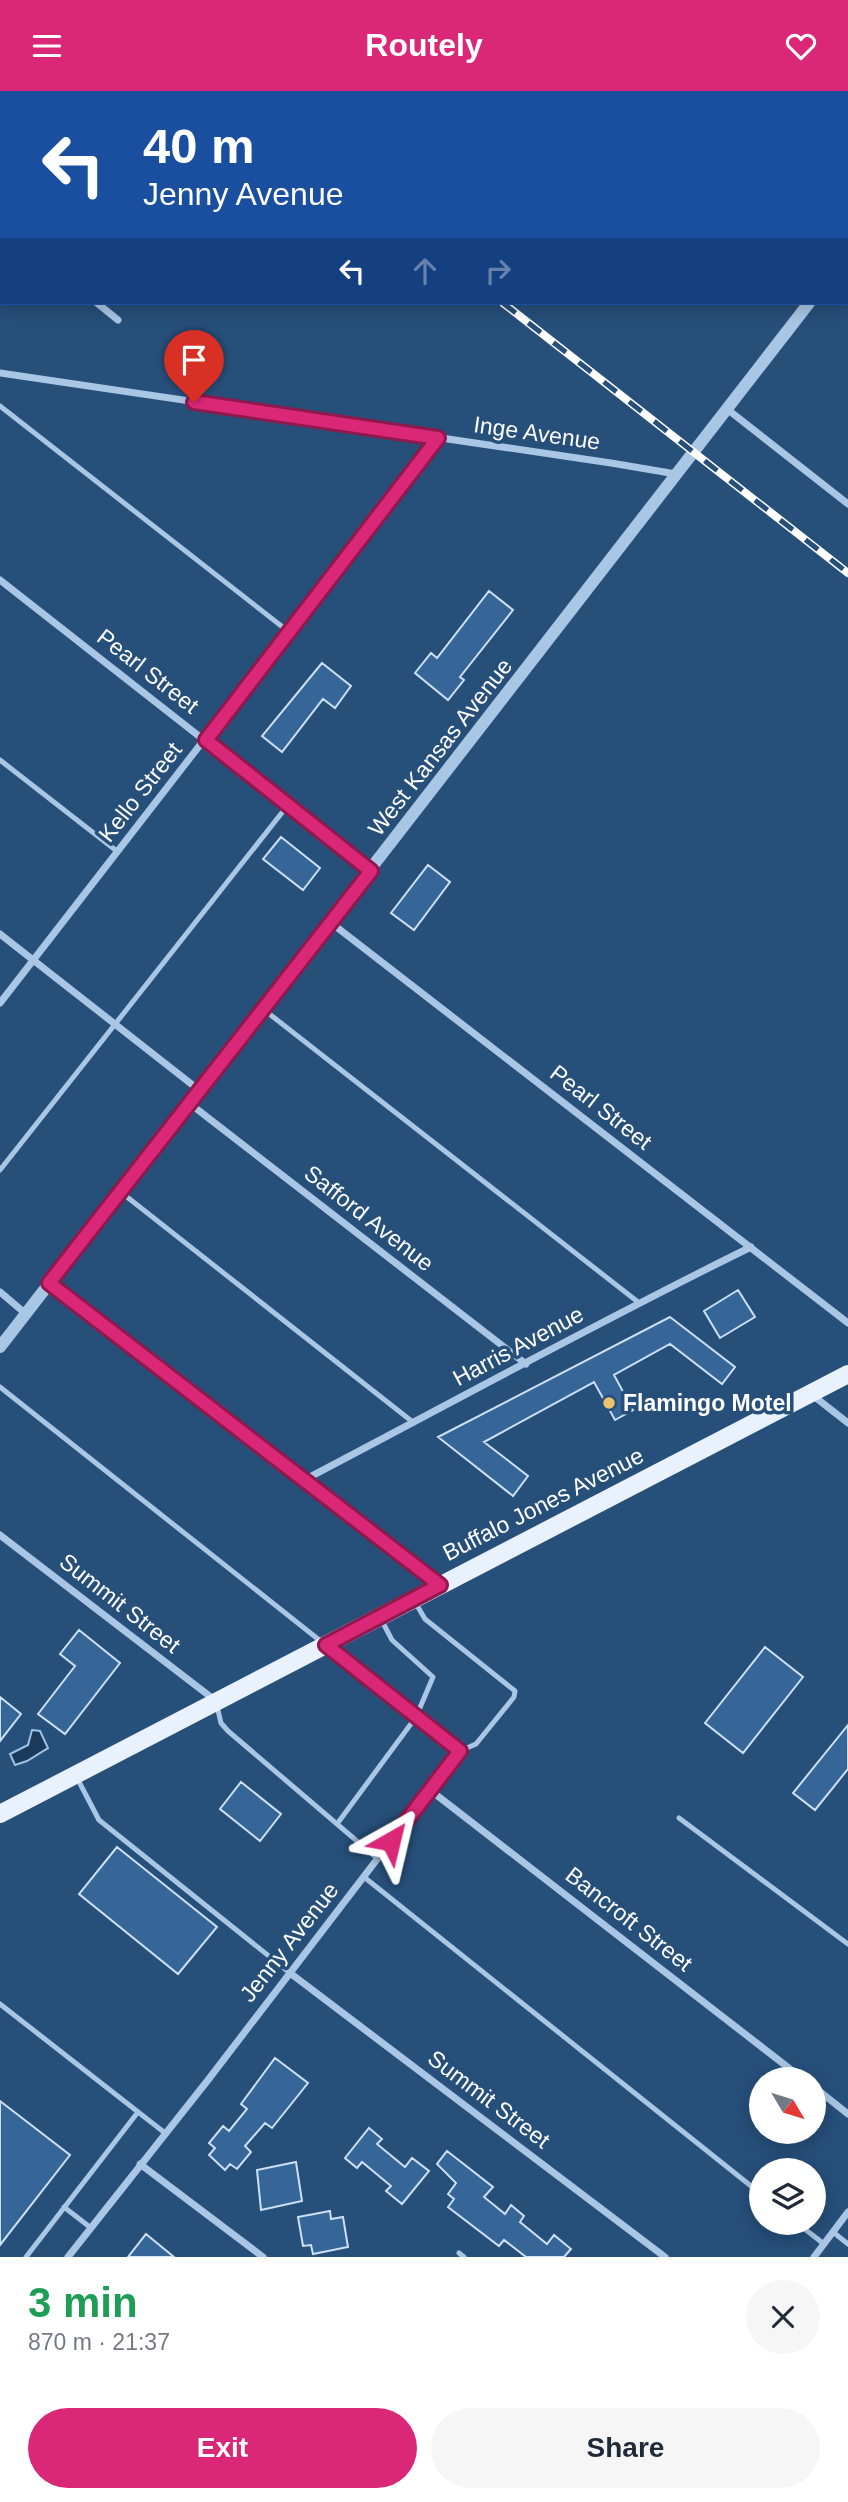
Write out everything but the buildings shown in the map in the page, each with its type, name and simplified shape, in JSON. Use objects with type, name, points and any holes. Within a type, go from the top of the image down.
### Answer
[{"type":"main road","name":"Buffalo Jones Avenue","points":[[0,1814],[848,1374]]},
{"type":"street","points":[[99,305],[118,320]]},
{"type":"street","name":"West Kansas Avenue","points":[[0,1347],[808,305]]},
{"type":"street","name":"Inge Avenue","points":[[0,373],[676,474]]},
{"type":"street","points":[[727,409],[848,503]]},
{"type":"street","name":"Kello Street","points":[[0,1003],[438,438]]},
{"type":"street","name":"Pearl Street","points":[[0,580],[371,871]]},
{"type":"street","name":"Pearl Street","points":[[330,922],[848,1323]]},
{"type":"street","points":[[0,934],[199,1090]]},
{"type":"street","name":"Safford Avenue","points":[[189,1103],[526,1364]]},
{"type":"street","name":"Harris Avenue","points":[[304,1480],[638,1302],[751,1247]]},
{"type":"street","points":[[49,1283],[440,1585]]},
{"type":"street","points":[[0,1292],[26,1314]]},
{"type":"street","points":[[810,1394],[848,1423]]},
{"type":"street","name":"Summit Street","points":[[0,1535],[216,1702]]},
{"type":"street","points":[[326,1645],[460,1751]]},
{"type":"street","name":"Jenny Avenue","points":[[68,2257],[460,1751]]},
{"type":"street","name":"Bancroft Street","points":[[430,1790],[788,2067]]},
{"type":"street","name":"Summit Street","points":[[290,1973],[665,2257]]},
{"type":"street","points":[[826,2097],[848,2114]]},
{"type":"street","points":[[140,2164],[263,2257]]},
{"type":"street","points":[[814,2257],[848,2213]]},
{"type":"lane","points":[[0,406],[289,632]]},
{"type":"lane","points":[[0,760],[118,852]]},
{"type":"lane","points":[[0,1170],[288,804]]},
{"type":"lane","points":[[262,1008],[638,1302]]},
{"type":"lane","points":[[121,1192],[414,1423]]},
{"type":"lane","points":[[0,1387],[326,1645]]},
{"type":"lane","points":[[413,1599],[425,1619],[515,1691],[514,1697],[477,1744],[460,1751]]},
{"type":"lane","points":[[337,1824],[415,1717],[433,1677],[392,1640],[380,1616]]},
{"type":"lane","points":[[216,1702],[221,1723],[228,1731],[378,1859]]},
{"type":"lane","points":[[76,1775],[99,1820],[290,1973]]},
{"type":"lane","points":[[679,1818],[848,1944]]},
{"type":"lane","points":[[364,1877],[749,2184]]},
{"type":"lane","points":[[0,2004],[165,2133]]},
{"type":"lane","points":[[26,2257],[138,2112]]},
{"type":"lane","points":[[64,2207],[90,2228]]},
{"type":"lane","points":[[833,2232],[848,2244]]},
{"type":"lane","points":[[812,2235],[824,2244]]},
{"type":"water","points":[[32,1730],[40,1731],[48,1748],[15,1765],[10,1754],[28,1745]]},
{"type":"railway","points":[[506,305],[848,573]]},
{"type":"place","name":"Flamingo Motel","points":[[609,1403]]},
{"type":"route","points":[[194,402],[438,438],[206,740],[371,871],[49,1283],[440,1585],[326,1645],[460,1751],[391,1841]]}]
